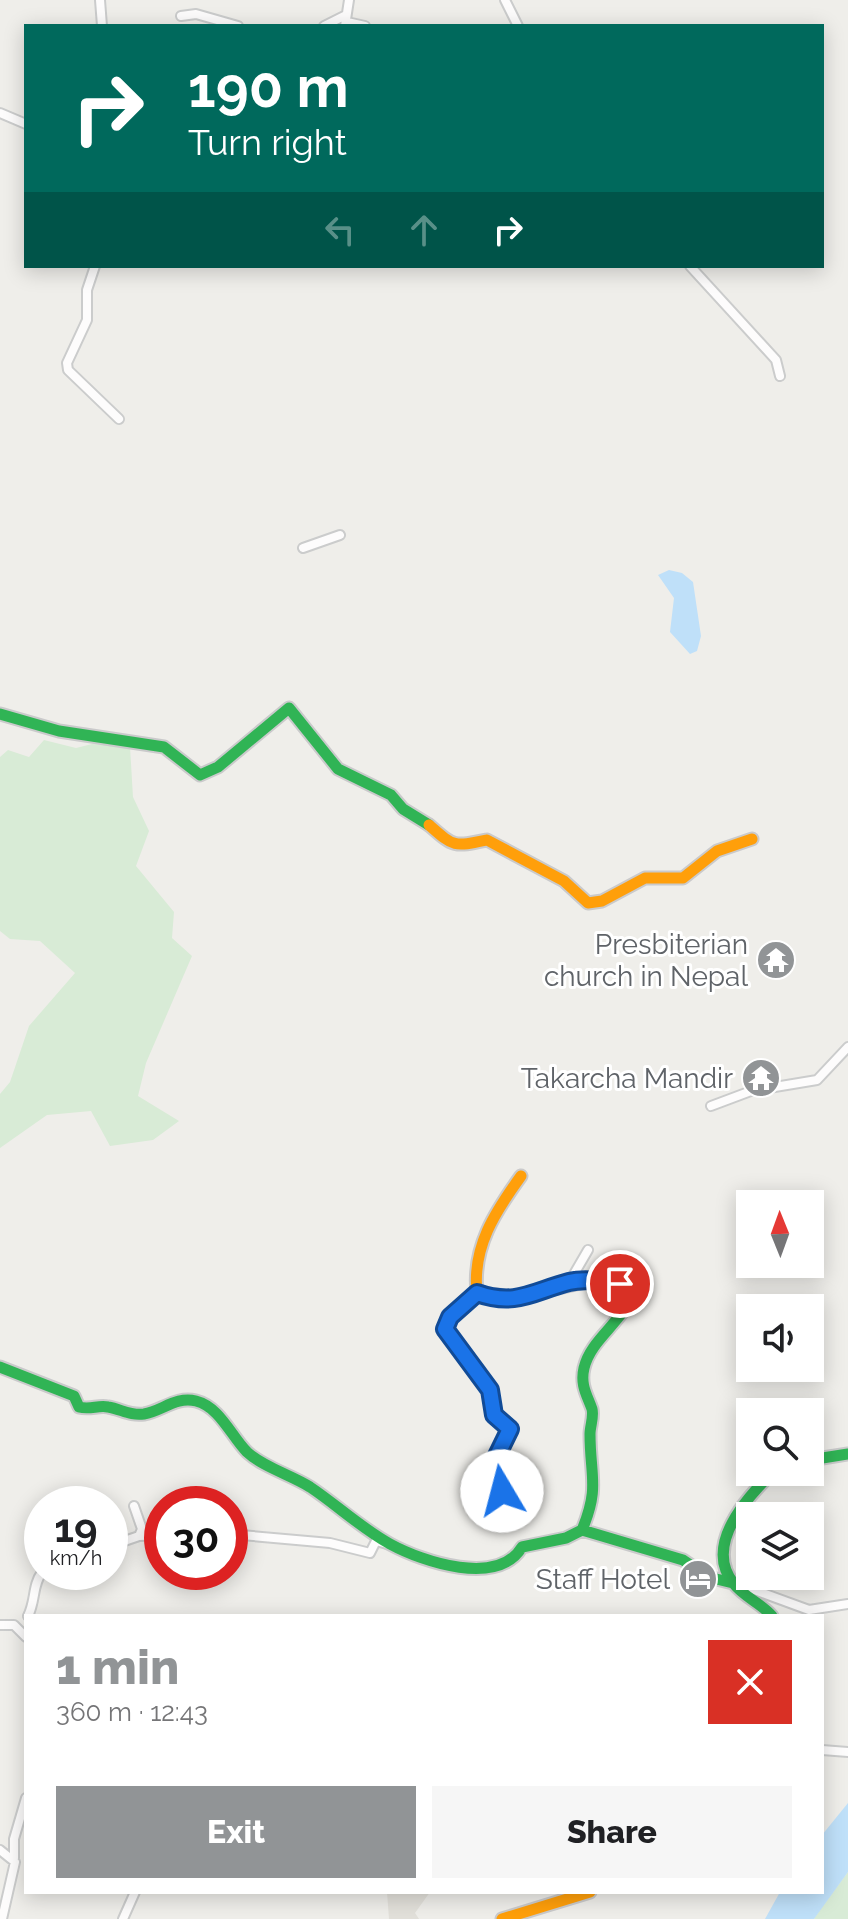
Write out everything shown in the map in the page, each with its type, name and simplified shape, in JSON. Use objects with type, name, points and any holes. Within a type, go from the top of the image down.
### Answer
[{"type":"street","points":[[100,0],[102,24]]},
{"type":"street","points":[[346,21],[349,0]]},
{"type":"street","points":[[505,0],[517,24]]},
{"type":"street","points":[[181,16],[196,14],[231,24]]},
{"type":"street","points":[[0,113],[24,123]]},
{"type":"street","points":[[94,268],[87,290],[87,320],[67,363],[68,370],[119,419]]},
{"type":"street","points":[[692,268],[776,360],[780,376]]},
{"type":"street","points":[[303,548],[340,535]]},
{"type":"street","points":[[0,714],[59,731],[164,747],[200,775],[218,767],[289,708],[338,769],[391,795],[403,809],[431,826],[447,843],[459,846],[487,840],[564,881],[588,903],[609,900],[630,883],[652,875],[683,878],[717,851],[752,839]]},
{"type":"street","points":[[711,1106],[751,1091],[817,1080],[848,1047]]},
{"type":"street","points":[[477,1293],[473,1276],[480,1250],[493,1218],[521,1176]]},
{"type":"street","points":[[570,1281],[588,1250]]},
{"type":"street","points":[[248,1536],[330,1543],[370,1553],[376,1541],[449,1566],[495,1569],[515,1559],[522,1547],[566,1538],[582,1530],[593,1504],[595,1486],[590,1433],[593,1412],[583,1392],[583,1370],[590,1352],[630,1302],[633,1291],[620,1284],[570,1281],[530,1298],[504,1299],[477,1293]]},
{"type":"street","points":[[477,1293],[450,1317],[445,1329],[490,1390],[494,1415],[510,1429],[491,1468],[503,1495],[501,1509]]},
{"type":"street","points":[[0,1367],[74,1396],[79,1407],[90,1410],[106,1406],[129,1414],[144,1414],[186,1400],[207,1405],[248,1453],[308,1486],[325,1502],[390,1544]]},
{"type":"street","points":[[824,1458],[848,1454]]},
{"type":"street","points":[[134,1506],[142,1529],[139,1536]]},
{"type":"street","points":[[736,1523],[725,1538],[722,1561],[736,1585]]},
{"type":"street","points":[[582,1530],[683,1560],[708,1577],[736,1587]]},
{"type":"street","points":[[128,1540],[144,1536]]},
{"type":"street","points":[[29,1614],[36,1601],[33,1590]]},
{"type":"street","points":[[741,1590],[770,1614]]},
{"type":"street","points":[[754,1590],[809,1610],[848,1604]]},
{"type":"street","points":[[0,1625],[14,1625],[24,1620]]},
{"type":"street","points":[[14,1625],[24,1635]]},
{"type":"street","points":[[824,1750],[848,1752]]},
{"type":"street","points":[[2,1919],[14,1858],[16,1829],[24,1804]]},
{"type":"street","points":[[0,1850],[14,1858]]},
{"type":"street","points":[[123,1919],[134,1894]]},
{"type":"street","points":[[502,1919],[583,1894]]},
{"type":"shaded area","points":[[387,1894],[429,1894],[415,1913],[419,1919],[389,1919]]},
{"type":"green space","points":[[44,740],[76,748],[92,744],[130,747],[133,797],[149,831],[136,866],[174,912],[172,938],[192,956],[146,1063],[138,1096],[179,1121],[153,1140],[110,1146],[91,1111],[47,1115],[0,1148],[0,1094],[10,1082],[29,1026],[75,973],[40,941],[10,939],[0,931],[0,757],[8,750],[29,757]]},
{"type":"green space","points":[[848,1872],[848,1919],[814,1919],[816,1915]]},
{"type":"water","points":[[669,570],[682,573],[693,582],[701,636],[697,651],[690,654],[670,632],[674,598],[658,575]]},
{"type":"water","points":[[848,1803],[848,1872],[814,1919],[765,1919],[779,1894],[824,1894],[824,1833]]},
{"type":"traffic: fast","points":[[0,714],[59,731],[164,747],[200,775],[218,767],[289,708],[338,769],[391,795],[403,809],[429,825]]},
{"type":"traffic: fast","points":[[582,1530],[591,1503],[593,1482],[592,1412],[583,1385],[584,1368],[593,1348],[623,1311],[633,1291],[614,1282],[594,1280]]},
{"type":"traffic: fast","points":[[0,1367],[74,1396],[79,1407],[83,1408],[104,1407],[139,1414],[182,1400],[204,1404],[254,1457],[310,1487],[390,1544],[421,1558],[459,1567],[496,1566],[511,1559],[522,1547],[566,1538],[582,1530],[683,1560],[708,1577],[733,1583]]},
{"type":"traffic: fast","points":[[824,1458],[848,1454]]},
{"type":"traffic: fast","points":[[760,1486],[732,1524],[723,1554],[734,1584],[770,1614]]},
{"type":"traffic: slow","points":[[429,825],[455,843],[487,840],[564,881],[588,903],[602,901],[645,878],[683,878],[717,851],[752,839]]},
{"type":"traffic: slow","points":[[521,1176],[487,1231],[478,1260],[477,1293],[518,1297],[594,1280]]},
{"type":"traffic: slow","points":[[502,1919],[583,1894]]},
{"type":"place","name":"Presbiterian church in Nepal","points":[[776,960]]},
{"type":"place","name":"Takarcha Mandir","points":[[761,1078]]},
{"type":"place","name":"Staff Hotel","points":[[698,1579]]},
{"type":"route","points":[[502,1491],[491,1468],[510,1429],[494,1415],[490,1390],[464,1355],[460,1344],[447,1334],[445,1325],[477,1293],[504,1299],[530,1298],[570,1281],[620,1284]]}]
